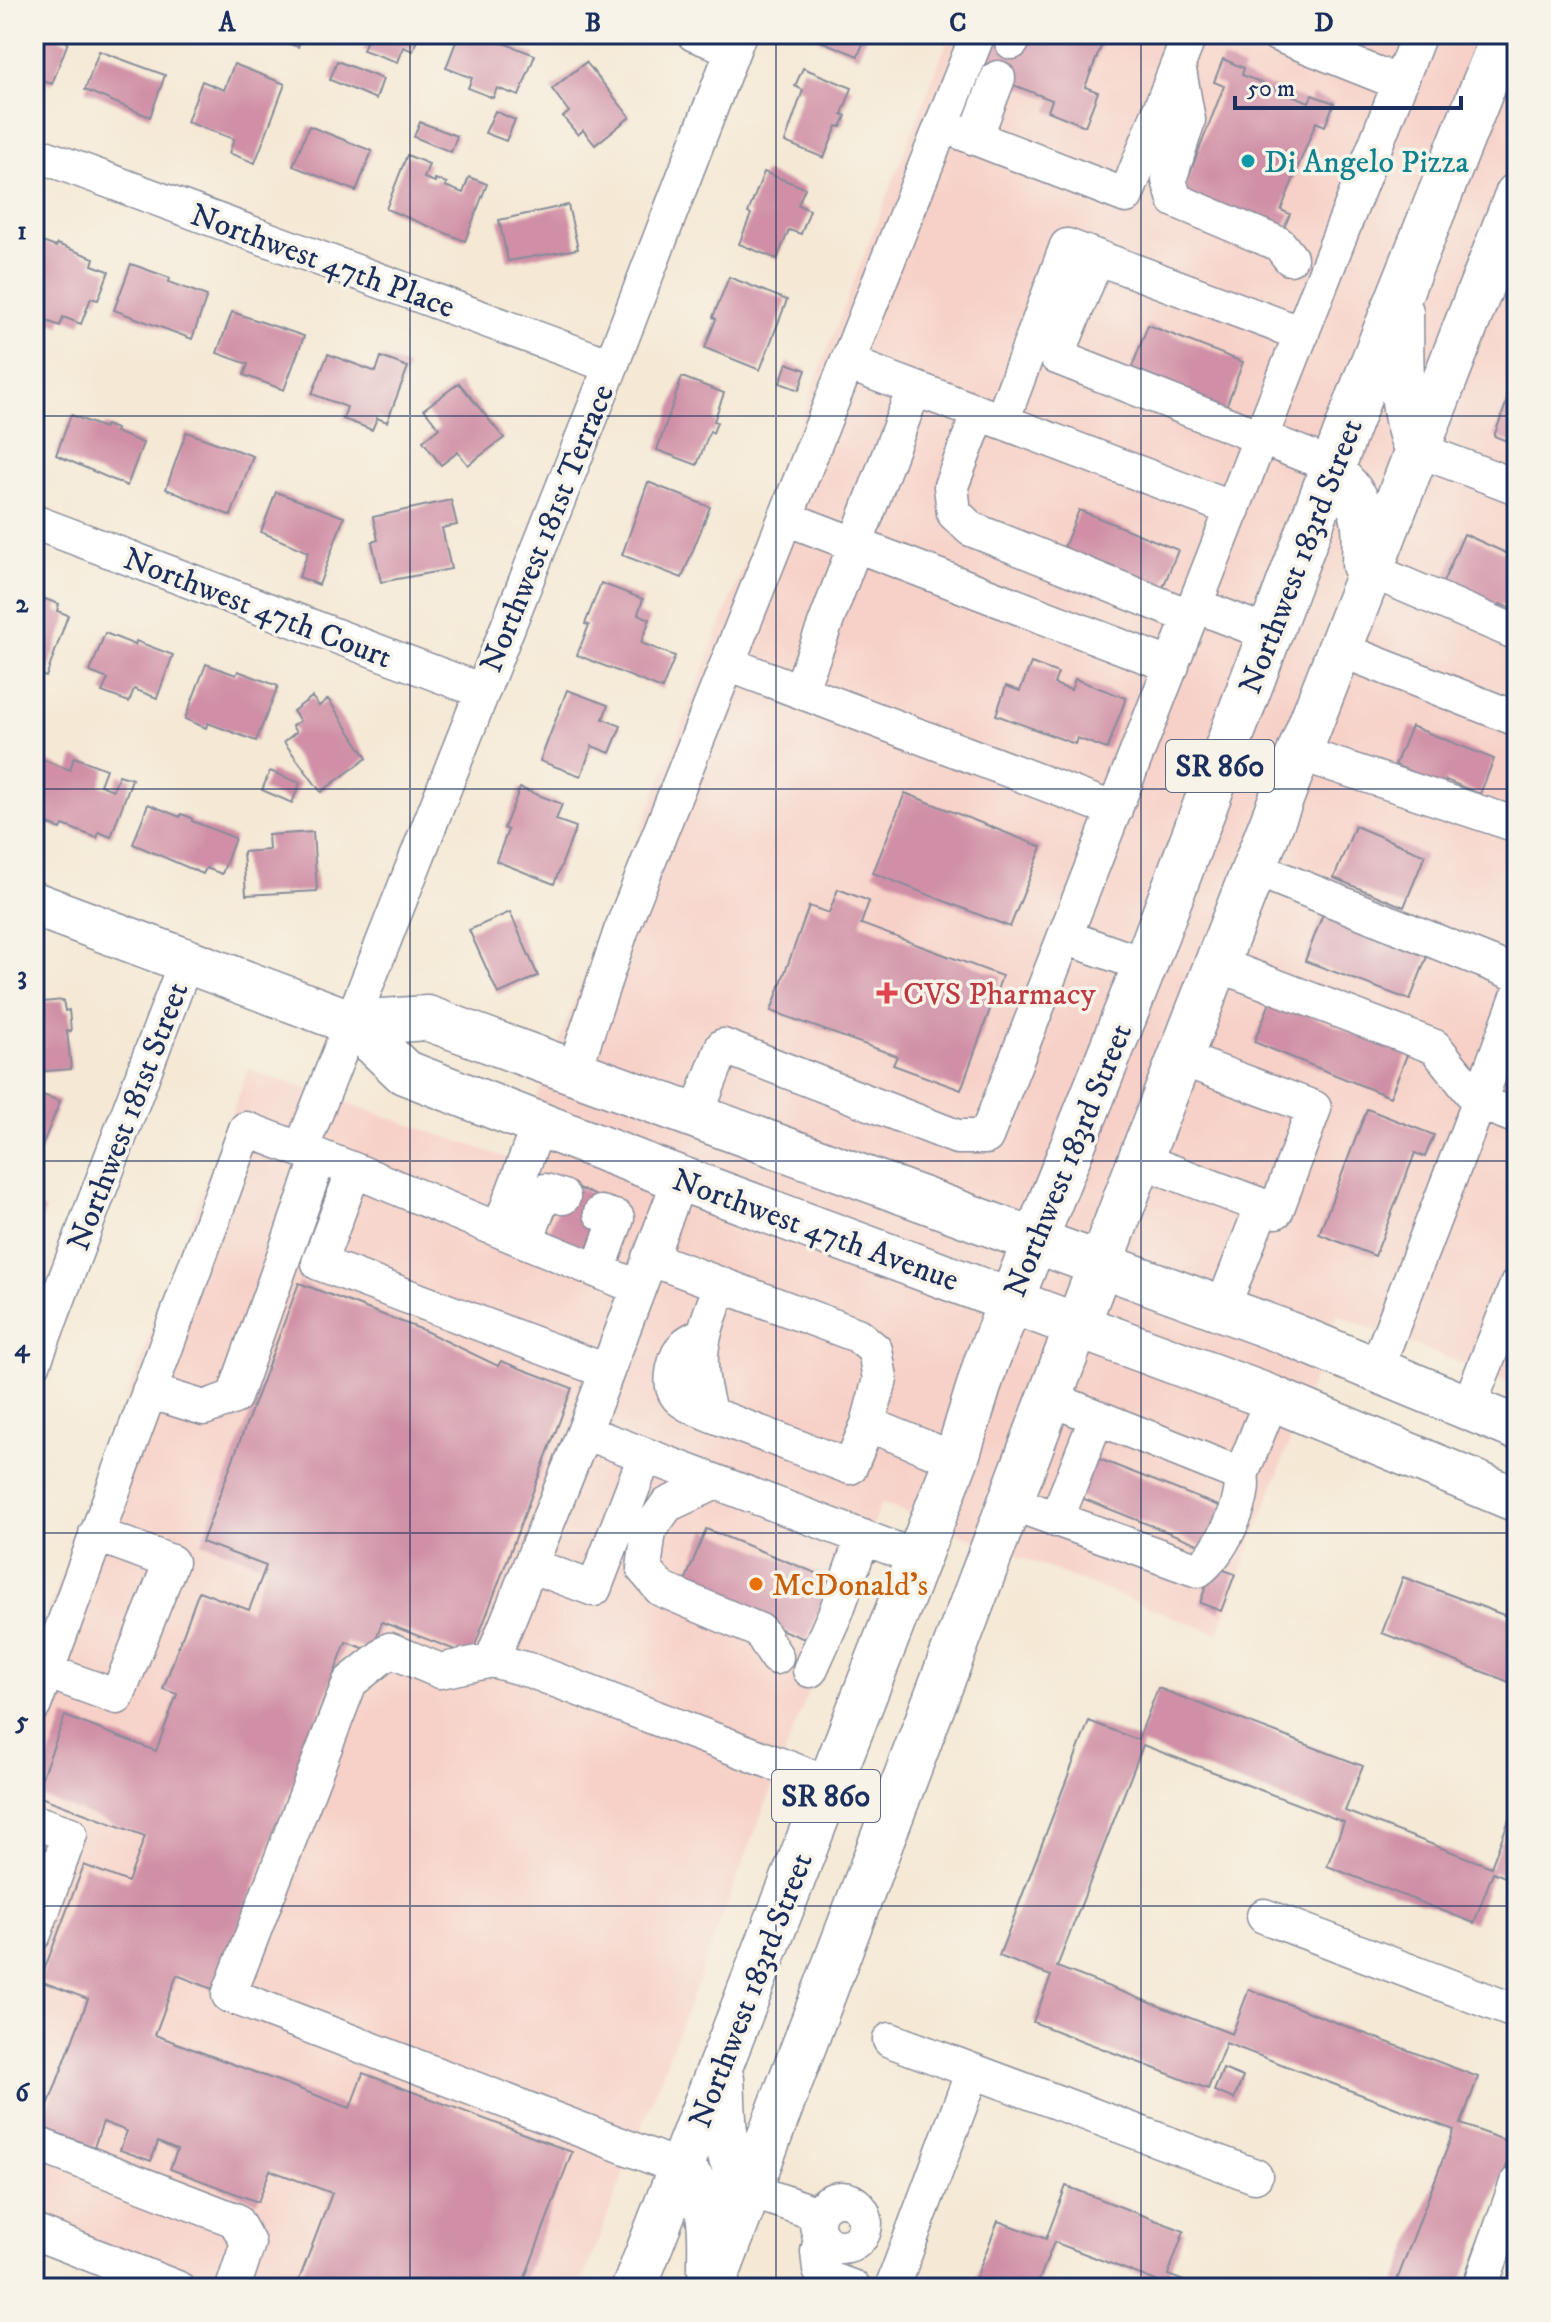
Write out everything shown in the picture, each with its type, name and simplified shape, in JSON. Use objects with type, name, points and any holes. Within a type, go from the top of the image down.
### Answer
[{"type":"main road","name":"Northwest 183rd Street","points":[[634,2288],[956,1460],[986,1363],[1145,965],[1401,290],[1504,34]]},
{"type":"main road","name":"Northwest 183rd Street","points":[[711,2288],[1076,1326],[1517,195]]},
{"type":"main road","points":[[1401,290],[1402,393],[1406,424],[1416,449]]},
{"type":"main road","points":[[1332,469],[1354,492],[1365,517],[1367,577]]},
{"type":"main road","name":"Northwest 47th Avenue","points":[[34,904],[353,1023],[404,1072],[680,1179],[1272,1398],[1517,1500]]},
{"type":"main road","name":"Northwest 47th Avenue","points":[[353,1023],[427,1018],[1222,1309],[1517,1428]]},
{"type":"main road","points":[[721,2065],[727,2146],[734,2171],[749,2190]]},
{"type":"main road","points":[[681,2168],[696,2184],[710,2212],[711,2288]]},
{"type":"street","points":[[694,34],[736,41]]},
{"type":"street","points":[[574,1071],[621,931],[978,34]]},
{"type":"street","points":[[1277,34],[1400,83]]},
{"type":"street","points":[[696,1115],[723,1046],[957,1137],[986,1137],[1419,34]]},
{"type":"street","name":"Northwest 181st Terrace","points":[[149,1391],[204,1408],[234,1397],[353,1023],[736,41]]},
{"type":"street","points":[[1126,196],[1184,49]]},
{"type":"street","points":[[1184,49],[1188,120],[1169,180],[1175,200],[1279,244],[1290,258]]},
{"type":"street","points":[[975,138],[998,78]]},
{"type":"street","points":[[942,125],[1326,272]]},
{"type":"street","name":"Northwest 47th Place","points":[[34,153],[611,366]]},
{"type":"street","points":[[1270,634],[1193,611],[971,529],[954,513],[951,486],[990,417],[1067,246],[1302,334]]},
{"type":"street","points":[[1097,257],[1057,357],[1332,469]]},
{"type":"street","points":[[848,363],[1233,509]]},
{"type":"street","points":[[800,691],[914,389]]},
{"type":"street","points":[[1416,449],[1517,487]]},
{"type":"street","points":[[786,518],[1172,666]]},
{"type":"street","name":"Northwest 47th Court","points":[[34,522],[482,691]]},
{"type":"street","points":[[1367,577],[1517,633]]},
{"type":"street","points":[[1339,649],[1517,719]]},
{"type":"street","points":[[728,664],[1115,810]]},
{"type":"street","points":[[1299,753],[1517,825]]},
{"type":"street","points":[[1253,868],[1517,974]]},
{"type":"street","points":[[1065,937],[1145,965]]},
{"type":"street","name":"Northwest 181st Street","points":[[34,1362],[186,961]]},
{"type":"street","points":[[1217,964],[1435,1047],[1479,1102],[1517,1117]]},
{"type":"street","points":[[1376,1369],[1517,999]]},
{"type":"street","points":[[1140,1160],[1276,1211],[1314,1108],[1180,1058]]},
{"type":"street","points":[[513,1235],[539,1124]]},
{"type":"street","points":[[34,1705],[246,1129],[598,1271],[643,1273],[721,1286],[857,1335],[875,1350],[880,1379],[868,1424],[850,1467],[710,1414],[700,1370],[702,1335],[721,1286]]},
{"type":"street","points":[[354,1170],[319,1263],[606,1371]]},
{"type":"street","points":[[492,1660],[584,1432],[680,1179]]},
{"type":"street","points":[[513,1235],[545,1191],[563,1197]]},
{"type":"street","points":[[1222,1309],[1262,1207]]},
{"type":"street","points":[[598,1271],[617,1218],[601,1213]]},
{"type":"street","points":[[1468,1408],[1517,1285]]},
{"type":"street","points":[[1049,1398],[1241,1475]]},
{"type":"street","points":[[1009,1502],[1198,1570],[1219,1550],[1244,1486],[1241,1475],[1272,1398]]},
{"type":"street","points":[[1056,1520],[1097,1417]]},
{"type":"street","points":[[868,1424],[956,1460]]},
{"type":"street","points":[[584,1432],[918,1558]]},
{"type":"street","points":[[530,1565],[594,1589],[645,1456]]},
{"type":"street","points":[[716,1482],[667,1505],[649,1530],[644,1569],[661,1589],[760,1631],[776,1657]]},
{"type":"street","points":[[46,1671],[117,1697],[171,1562],[96,1534]]},
{"type":"street","points":[[810,1670],[836,1612],[863,1537]]},
{"type":"street","points":[[681,2168],[229,1995],[350,1682],[390,1650],[440,1671],[492,1660],[532,1671],[830,1784]]},
{"type":"street","points":[[34,1822],[70,1834],[34,1934]]},
{"type":"street","points":[[1264,1916],[1517,2012]]},
{"type":"street","points":[[890,2040],[1255,2176]]},
{"type":"street","points":[[892,2288],[973,2071]]},
{"type":"street","points":[[34,2143],[235,2220],[248,2243],[233,2288]]},
{"type":"street","points":[[1480,2288],[1517,2183]]},
{"type":"street","points":[[749,2190],[820,2226]]},
{"type":"street","points":[[854,2288],[832,2280],[820,2270],[820,2226],[829,2202],[844,2199],[858,2205],[865,2222],[909,2238]]},
{"type":"street","points":[[34,2232],[177,2288]]},
{"type":"shaded area","points":[[950,34],[1517,34],[1517,1385],[1337,1315],[1218,1634],[881,1503],[580,2288],[124,2288],[34,2254],[34,1650],[248,1069],[513,1160]]},
{"type":"building","points":[[34,34],[47,34],[68,42],[52,84],[34,78]]},
{"type":"building","points":[[284,34],[303,34],[298,47],[281,41]]},
{"type":"building","points":[[369,34],[419,34],[413,51],[403,47],[397,62],[363,50]]},
{"type":"building","points":[[459,34],[480,34],[535,55],[519,96],[497,88],[493,98],[468,88],[472,78],[446,68]]},
{"type":"building","points":[[821,34],[867,34],[858,56],[818,40]]},
{"type":"building","points":[[1018,34],[1106,34],[1085,87],[1098,92],[1085,126],[1048,111],[1052,100],[978,71],[993,35],[1014,43]]},
{"type":"building","points":[[99,51],[165,75],[150,117],[85,90]]},
{"type":"building","name":"Di Angelo Pizza","points":[[1223,59],[1244,68],[1242,75],[1309,102],[1312,95],[1334,103],[1325,126],[1316,122],[1281,210],[1290,214],[1281,235],[1181,196],[1224,86],[1214,82]]},
{"type":"building","points":[[337,61],[383,79],[376,99],[330,80]]},
{"type":"building","points":[[586,62],[630,117],[595,145],[583,130],[578,135],[563,117],[569,112],[552,89]]},
{"type":"building","points":[[234,64],[285,84],[255,163],[229,153],[234,139],[187,122],[202,81],[224,90]]},
{"type":"building","points":[[803,68],[852,88],[842,114],[846,116],[841,127],[837,126],[824,158],[785,142],[803,90],[795,86]]},
{"type":"building","points":[[495,111],[515,120],[506,141],[485,133]]},
{"type":"building","points":[[420,122],[457,136],[451,152],[414,137]]},
{"type":"building","points":[[309,126],[372,151],[356,191],[293,166]]},
{"type":"building","points":[[407,155],[429,164],[424,178],[447,183],[445,186],[463,193],[469,177],[487,184],[465,241],[386,209]]},
{"type":"building","points":[[764,172],[805,188],[798,205],[810,210],[801,234],[789,230],[777,259],[739,244]]},
{"type":"building","points":[[568,205],[578,249],[508,261],[499,220]]},
{"type":"building","points":[[34,239],[94,258],[92,265],[109,271],[98,300],[91,298],[81,324],[63,317],[60,326],[34,316]]},
{"type":"building","points":[[131,264],[207,296],[192,339],[114,310]]},
{"type":"building","points":[[729,277],[787,300],[760,370],[705,348]]},
{"type":"building","points":[[232,312],[304,336],[284,390],[244,375],[248,364],[217,353]]},
{"type":"building","points":[[1148,325],[1243,362],[1224,412],[1129,375]]},
{"type":"building","points":[[328,354],[376,372],[381,357],[408,367],[387,422],[377,418],[372,430],[343,419],[347,407],[312,394]]},
{"type":"building","points":[[787,363],[806,370],[799,390],[780,383]]},
{"type":"building","points":[[34,377],[44,380],[34,408]]},
{"type":"building","points":[[682,377],[724,393],[713,433],[710,431],[697,465],[657,450]]},
{"type":"building","points":[[459,383],[504,438],[468,465],[458,452],[441,465],[423,441],[439,428],[424,409]]},
{"type":"building","points":[[1514,383],[1517,384],[1517,445],[1494,436]]},
{"type":"building","points":[[71,415],[104,428],[106,425],[143,443],[127,486],[56,455]]},
{"type":"building","points":[[186,432],[253,456],[231,516],[166,489]]},
{"type":"building","points":[[648,482],[710,507],[682,578],[622,555]]},
{"type":"building","points":[[276,492],[344,517],[319,585],[299,577],[308,552],[261,532]]},
{"type":"building","points":[[451,500],[457,525],[442,528],[451,569],[381,582],[372,542],[378,540],[373,517]]},
{"type":"building","points":[[1079,510],[1178,550],[1160,595],[1061,555]]},
{"type":"building","points":[[1464,534],[1517,558],[1517,602],[1514,610],[1500,604],[1496,614],[1440,589]]},
{"type":"building","points":[[601,583],[643,599],[638,614],[650,619],[641,643],[675,656],[662,689],[577,655]]},
{"type":"building","points":[[45,599],[59,604],[57,611],[68,615],[46,677],[34,672],[34,602],[43,605]]},
{"type":"building","points":[[105,633],[173,655],[157,698],[134,689],[129,702],[102,692],[108,679],[90,672]]},
{"type":"building","points":[[1031,663],[1058,673],[1054,684],[1071,690],[1075,679],[1126,698],[1107,749],[1077,738],[1075,744],[996,715],[1006,686],[1020,691]]},
{"type":"building","points":[[206,664],[236,675],[238,671],[278,686],[256,741],[208,723],[206,728],[185,719]]},
{"type":"building","points":[[567,690],[608,705],[603,719],[621,726],[610,753],[592,746],[581,776],[540,761]]},
{"type":"building","points":[[312,697],[319,706],[328,699],[367,758],[321,792],[284,742],[296,732],[292,726],[300,721],[293,711]]},
{"type":"building","points":[[1411,726],[1494,759],[1480,794],[1446,780],[1443,790],[1405,775],[1407,770],[1395,765]]},
{"type":"building","points":[[74,757],[106,769],[100,785],[113,790],[119,775],[132,779],[111,837],[99,832],[97,838],[63,825],[61,829],[34,819],[34,768],[37,769],[41,759],[70,770]]},
{"type":"building","points":[[270,771],[300,783],[292,803],[262,790]]},
{"type":"building","points":[[520,788],[562,804],[556,820],[576,827],[554,884],[496,861],[508,830],[504,828]]},
{"type":"building","points":[[905,793],[1042,847],[1010,927],[873,873]]},
{"type":"building","points":[[148,804],[180,817],[181,814],[187,816],[192,821],[235,838],[222,874],[206,868],[203,874],[133,844]]},
{"type":"building","points":[[1355,826],[1425,855],[1404,907],[1334,878]]},
{"type":"building","points":[[313,832],[317,891],[246,895],[243,852],[269,850],[268,835]]},
{"type":"building","name":"CVS Pharmacy","points":[[838,889],[869,901],[861,924],[1002,976],[961,1090],[893,1065],[897,1056],[771,1011],[809,906],[829,913]]},
{"type":"building","points":[[1324,911],[1429,951],[1410,1000],[1305,961]]},
{"type":"building","points":[[510,912],[538,976],[498,994],[469,930]]},
{"type":"building","points":[[63,1000],[65,1011],[69,1010],[71,1031],[67,1031],[71,1069],[35,1072],[34,1003]]},
{"type":"building","points":[[1271,1000],[1407,1055],[1390,1097],[1254,1042]]},
{"type":"building","points":[[34,1092],[60,1101],[34,1166]]},
{"type":"building","points":[[1367,1109],[1434,1135],[1425,1157],[1415,1153],[1375,1256],[1319,1234]]},
{"type":"building","points":[[569,1184],[606,1200],[587,1249],[547,1233]]},
{"type":"building","points":[[34,1206],[45,1210],[34,1237]]},
{"type":"building","points":[[299,1283],[423,1330],[498,1366],[501,1361],[572,1388],[471,1656],[382,1622],[372,1651],[346,1642],[215,1990],[177,1975],[155,2035],[350,2108],[363,2073],[572,2152],[521,2288],[296,2288],[332,2193],[270,2170],[258,2202],[170,2169],[177,2150],[158,2142],[151,2161],[120,2150],[127,2131],[103,2122],[94,2147],[40,2127],[88,1999],[40,1981],[84,1865],[128,1882],[145,1836],[35,1795],[65,1716],[156,1751],[177,1694],[163,1689],[199,1591],[249,1610],[266,1566],[202,1542]]},
{"type":"building","points":[[1094,1457],[1229,1510],[1213,1550],[1079,1497]]},
{"type":"building","name":"McDonald's","points":[[706,1529],[831,1579],[807,1640],[682,1589]]},
{"type":"building","points":[[1213,1566],[1235,1574],[1221,1611],[1200,1603]]},
{"type":"building","points":[[1403,1577],[1517,1620],[1517,1685],[1382,1633]]},
{"type":"building","points":[[1158,1688],[1363,1766],[1345,1811],[1491,1867],[1517,1799],[1517,1882],[1493,1872],[1474,1923],[1327,1866],[1344,1822],[1143,1745],[1057,1967],[1232,2034],[1249,1989],[1478,2077],[1461,2124],[1515,2144],[1460,2288],[1394,2288],[1454,2130],[1226,2043],[1208,2089],[1033,2022],[1051,1976],[999,1956],[1089,1721],[1138,1740]]},
{"type":"building","points":[[1223,2069],[1243,2077],[1234,2099],[1214,2091]]},
{"type":"building","points":[[1066,2186],[1184,2231],[1168,2275],[1202,2288],[1166,2288],[1167,2285],[1054,2242],[1036,2288],[972,2288],[998,2221],[1046,2239]]},
{"type":"place","name":"Di Angelo Pizza","points":[[1248,161]]},
{"type":"place","name":"CVS Pharmacy","points":[[887,993]]},
{"type":"place","name":"McDonald's","points":[[756,1584]]}]
